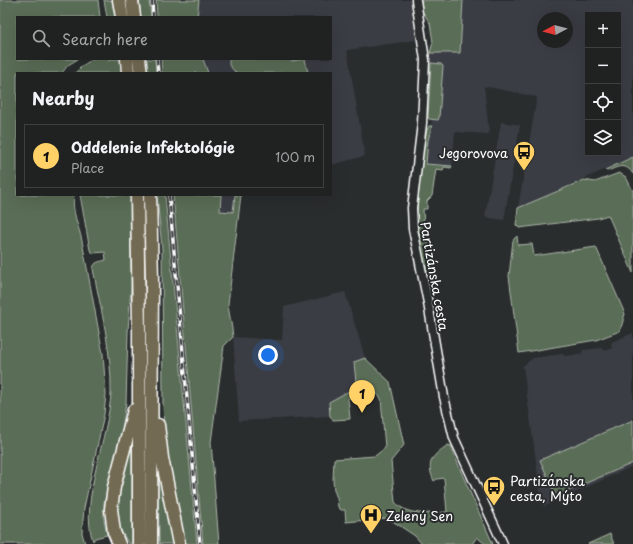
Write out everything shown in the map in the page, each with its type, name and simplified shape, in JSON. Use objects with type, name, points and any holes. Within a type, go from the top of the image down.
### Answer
[{"type":"highway","points":[[119,0],[122,16]]},
{"type":"highway","points":[[132,0],[134,16]]},
{"type":"highway","points":[[127,60],[128,72]]},
{"type":"highway","points":[[139,60],[141,72]]},
{"type":"highway","points":[[137,196],[139,391],[138,539]]},
{"type":"highway","points":[[150,196],[152,369],[151,544]]},
{"type":"highway","points":[[152,369],[159,435],[178,544]]},
{"type":"highway","points":[[119,544],[111,520],[112,498],[139,391]]},
{"type":"street","name":"Partizánska cesta","points":[[416,0],[425,60],[422,123],[412,208],[413,229],[450,426],[454,438],[503,544]]},
{"type":"shaded area","points":[[199,0],[410,0],[416,40],[347,50],[365,156],[332,165],[332,72],[308,72],[305,60],[332,60],[332,16],[197,16]]},
{"type":"shaded area","points":[[463,0],[633,0],[633,157],[518,208],[537,97],[484,86],[489,134],[455,132],[452,166],[426,164],[428,140],[432,120],[438,120],[439,118],[443,66],[441,64],[431,63],[430,53],[460,53]]},
{"type":"shaded area","points":[[203,60],[229,60],[230,65],[235,72],[208,72]]},
{"type":"shaded area","points":[[501,122],[520,125],[504,220],[485,217]]},
{"type":"shaded area","points":[[221,196],[235,196],[234,212],[220,211]]},
{"type":"shaded area","points":[[345,292],[365,358],[354,362],[356,382],[350,391],[329,402],[330,416],[239,421],[233,337],[282,340],[284,307]]},
{"type":"shaded area","points":[[633,333],[633,466],[545,506],[542,505],[523,366],[533,358],[562,354],[565,356],[581,354],[583,350],[601,348],[605,351],[612,348],[612,342]]},
{"type":"green space","points":[[0,0],[98,0],[100,16],[16,16],[16,60],[76,60],[68,65],[63,72],[16,72],[16,196],[74,196],[74,213],[82,241],[103,354],[106,394],[104,414],[84,508],[82,533],[85,544],[0,544]]},
{"type":"green space","points":[[104,0],[112,0],[115,16],[107,16]]},
{"type":"green space","points":[[139,0],[149,0],[151,16],[141,16]]},
{"type":"green space","points":[[156,0],[199,0],[197,16],[157,16]]},
{"type":"green space","points":[[421,0],[463,0],[460,53],[430,53],[433,42],[430,23],[422,11]]},
{"type":"green space","points":[[91,60],[120,60],[122,72],[76,72]]},
{"type":"green space","points":[[147,60],[155,60],[156,72],[148,72]]},
{"type":"green space","points":[[161,60],[203,60],[208,72],[162,72]]},
{"type":"green space","points":[[229,60],[305,60],[308,72],[235,72],[229,65]]},
{"type":"green space","points":[[431,63],[441,64],[443,66],[438,120],[429,119],[428,117]]},
{"type":"green space","points":[[429,126],[432,126],[428,140],[426,164],[452,166],[451,168],[444,167],[443,170],[436,169],[432,196],[427,201],[427,209],[423,209],[424,225],[428,225],[430,286],[424,264],[417,217],[423,154]]},
{"type":"green space","points":[[633,157],[633,174],[628,168],[622,166],[608,171],[605,170]]},
{"type":"green space","points":[[619,173],[626,177],[633,191],[633,273],[608,215],[598,218],[519,228],[516,225],[518,208],[584,180],[595,182]]},
{"type":"green space","points":[[80,196],[130,196],[131,285],[126,402],[122,431],[104,503],[104,520],[107,535],[95,538],[93,541],[90,525],[92,488],[109,410],[111,378],[105,331],[93,269],[96,263],[106,260],[105,252],[93,253],[90,250]]},
{"type":"green space","points":[[157,196],[165,196],[197,544],[185,544],[164,429],[162,249]]},
{"type":"green space","points":[[173,196],[221,196],[220,211],[233,212],[235,196],[241,196],[228,304],[233,337],[224,346],[211,442],[219,544],[203,544]]},
{"type":"green space","points":[[517,236],[518,245],[532,244],[534,256],[596,247],[625,314],[620,331],[596,340],[519,353],[509,276],[513,240]]},
{"type":"green space","points":[[365,358],[390,382],[404,445],[391,461],[395,502],[400,507],[413,512],[447,512],[444,478],[434,481],[430,469],[432,460],[438,452],[448,445],[451,446],[493,544],[485,544],[477,537],[472,544],[422,544],[415,536],[388,518],[346,522],[345,510],[341,510],[338,507],[334,490],[334,459],[375,456],[385,448],[381,398],[372,389],[353,392],[348,399],[350,419],[333,420],[330,416],[329,402],[349,391],[356,382],[354,362]]},
{"type":"green space","points":[[633,420],[633,463],[556,496],[540,460]]},
{"type":"green space","points":[[129,450],[132,450],[132,544],[129,544],[123,534],[116,516],[116,499]]},
{"type":"green space","points":[[158,470],[173,544],[159,544]]},
{"type":"green space","points":[[610,534],[614,544],[588,544]]},
{"type":"railway","points":[[152,0],[153,16]]},
{"type":"railway","points":[[157,60],[158,72]]},
{"type":"railway","points":[[169,196],[200,544]]},
{"type":"place","name":"Jegorovova","points":[[524,172]]},
{"type":"place","name":"Oddelenie Infektológie","points":[[362,413]]},
{"type":"place","name":"Partizánska cesta, Mýto","points":[[494,506]]},
{"type":"place","name":"Zelený Sen","points":[[371,534]]}]
